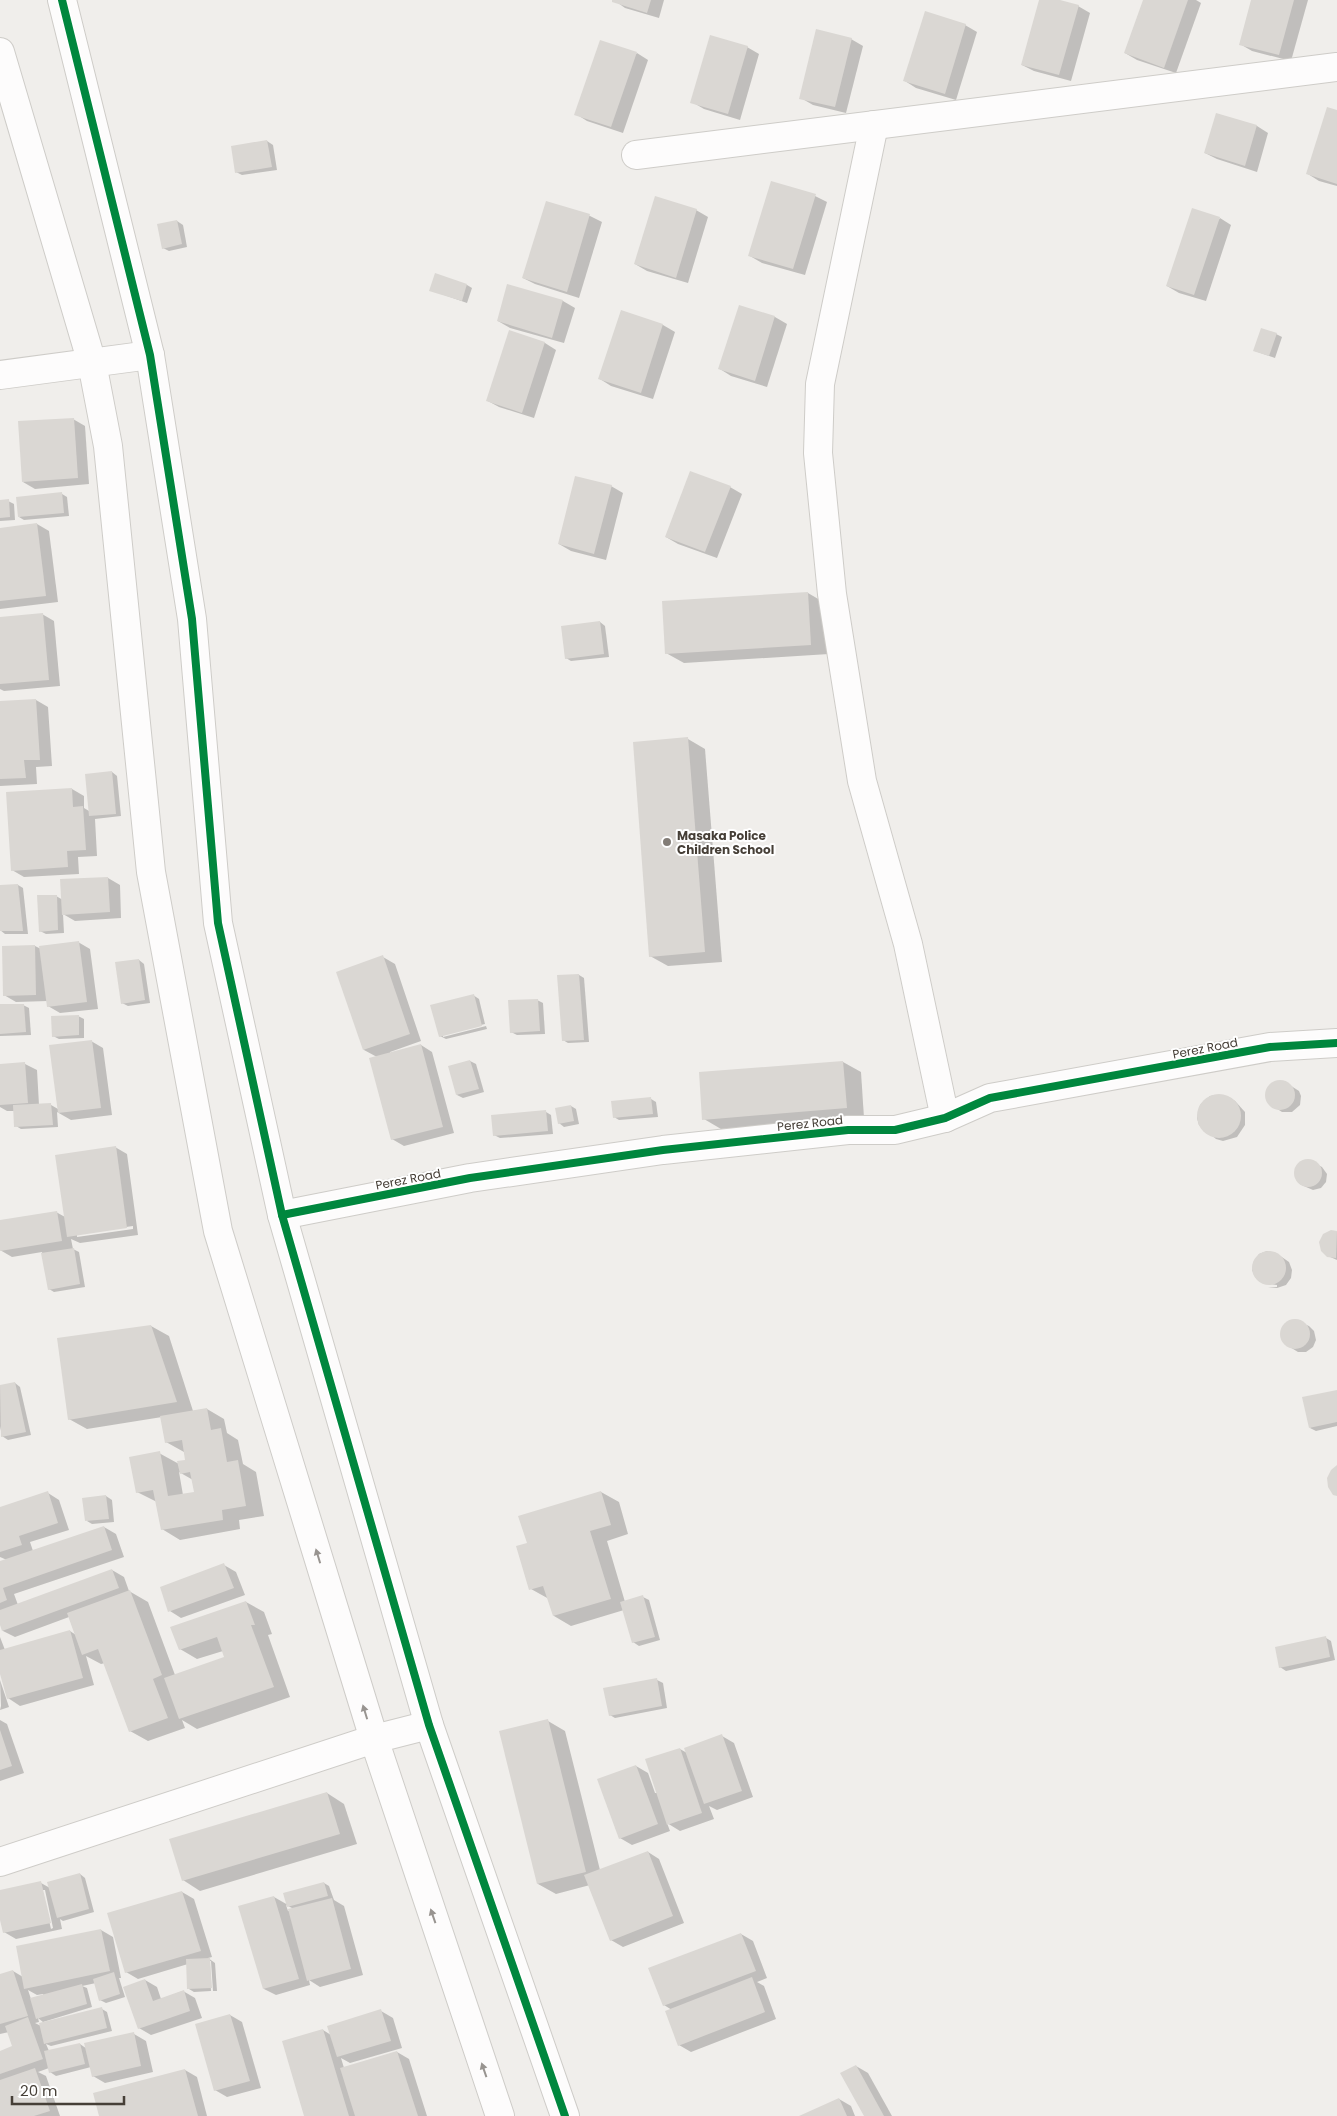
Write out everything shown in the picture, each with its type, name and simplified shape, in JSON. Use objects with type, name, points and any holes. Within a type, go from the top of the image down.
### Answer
[{"type":"street","points":[[62,0],[150,355],[192,619],[218,923],[282,1215],[429,1725],[565,2116]]},
{"type":"street","points":[[0,52],[92,363],[108,446],[152,872],[218,1231],[374,1740],[500,2116]]},
{"type":"street","points":[[636,155],[1337,67]]},
{"type":"street","points":[[874,125],[820,384],[818,453],[832,594],[862,781],[908,944],[945,1118]]},
{"type":"street","points":[[0,375],[150,355]]},
{"type":"street","name":"Perez Road","points":[[282,1215],[470,1178],[654,1151],[848,1130],[895,1130],[945,1118],[990,1098],[1270,1047],[1337,1043]]},
{"type":"street","points":[[0,1862],[374,1740],[429,1725]]},
{"type":"building","points":[[612,0],[651,0],[647,13],[612,2]]},
{"type":"building","points":[[1039,0],[1060,0],[1079,5],[1059,75],[1021,65]]},
{"type":"building","points":[[1143,0],[1188,0],[1164,68],[1124,53]]},
{"type":"building","points":[[1251,0],[1294,0],[1279,55],[1239,45]]},
{"type":"building","points":[[925,11],[966,24],[945,94],[903,81]]},
{"type":"building","points":[[816,29],[852,38],[835,107],[799,99]]},
{"type":"building","points":[[710,35],[748,46],[728,114],[690,103]]},
{"type":"building","points":[[600,40],[637,52],[611,127],[574,115]]},
{"type":"building","points":[[1327,107],[1337,110],[1337,184],[1306,174]]},
{"type":"building","points":[[1216,113],[1257,125],[1245,166],[1204,153]]},
{"type":"building","points":[[267,140],[272,167],[235,173],[231,146]]},
{"type":"building","points":[[771,181],[816,194],[793,269],[748,256]]},
{"type":"building","points":[[655,196],[697,209],[676,278],[634,264]]},
{"type":"building","points":[[546,201],[590,214],[567,292],[522,278]]},
{"type":"building","points":[[1192,208],[1220,217],[1194,295],[1166,286]]},
{"type":"building","points":[[177,220],[182,244],[162,249],[157,224]]},
{"type":"building","points":[[435,273],[467,284],[462,301],[429,291]]},
{"type":"building","points":[[507,284],[563,300],[552,338],[497,321]]},
{"type":"building","points":[[739,305],[775,316],[755,381],[718,369]]},
{"type":"building","points":[[621,310],[663,324],[641,393],[598,379]]},
{"type":"building","points":[[1261,328],[1277,333],[1269,356],[1253,351]]},
{"type":"building","points":[[509,330],[545,342],[522,413],[486,401]]},
{"type":"building","points":[[74,418],[78,478],[22,482],[18,421]]},
{"type":"building","points":[[690,471],[731,486],[705,552],[665,537]]},
{"type":"building","points":[[575,476],[612,485],[594,554],[558,544]]},
{"type":"building","points":[[62,492],[64,513],[18,517],[16,497]]},
{"type":"building","points":[[9,499],[10,517],[0,518],[0,500]]},
{"type":"building","points":[[37,523],[46,596],[0,601],[0,528]]},
{"type":"building","points":[[808,592],[811,645],[665,654],[662,601]]},
{"type":"building","points":[[43,613],[49,680],[0,684],[0,617]]},
{"type":"building","points":[[600,621],[604,654],[565,659],[561,626]]},
{"type":"building","points":[[36,699],[40,760],[24,760],[26,778],[0,779],[0,701]]},
{"type":"building","points":[[688,737],[705,952],[649,957],[633,742]]},
{"type":"building","points":[[112,771],[116,814],[89,816],[85,774]]},
{"type":"building","points":[[72,788],[73,807],[83,806],[86,850],[67,851],[68,867],[11,871],[6,792]]},
{"type":"building","points":[[108,877],[110,912],[62,915],[60,879]]},
{"type":"building","points":[[18,884],[23,931],[0,931],[0,885]]},
{"type":"building","points":[[37,895],[57,895],[58,930],[39,932]]},
{"type":"building","points":[[79,941],[87,1002],[47,1007],[39,946]]},
{"type":"building","points":[[35,945],[36,995],[3,996],[2,946]]},
{"type":"building","points":[[383,955],[410,1034],[363,1050],[336,972]]},
{"type":"building","points":[[139,959],[145,1000],[121,1004],[115,962]]},
{"type":"building","points":[[579,974],[584,1040],[562,1041],[557,975]]},
{"type":"building","points":[[474,994],[482,1026],[439,1037],[430,1005]]},
{"type":"building","points":[[538,999],[540,1031],[510,1033],[508,1000]]},
{"type":"building","points":[[0,1004],[24,1004],[26,1032],[0,1034]]},
{"type":"building","points":[[79,1015],[79,1035],[52,1037],[51,1016]]},
{"type":"building","points":[[92,1040],[101,1108],[58,1113],[49,1045]]},
{"type":"building","points":[[421,1044],[443,1127],[391,1140],[369,1058]]},
{"type":"building","points":[[470,1060],[479,1089],[456,1095],[448,1066]]},
{"type":"building","points":[[843,1061],[847,1108],[702,1120],[699,1072]]},
{"type":"building","points":[[25,1062],[28,1103],[0,1105],[0,1064]]},
{"type":"building","points":[[1280,1080],[1291,1084],[1295,1095],[1291,1106],[1280,1110],[1269,1106],[1265,1095],[1269,1084]]},
{"type":"building","points":[[1223,1094],[1235,1100],[1240,1107],[1240,1125],[1235,1132],[1228,1137],[1215,1138],[1207,1135],[1200,1128],[1197,1112],[1200,1104],[1207,1097]]},
{"type":"building","points":[[651,1097],[653,1114],[613,1118],[611,1101]]},
{"type":"building","points":[[51,1103],[53,1125],[14,1127],[13,1105]]},
{"type":"building","points":[[571,1105],[574,1121],[558,1124],[555,1108]]},
{"type":"building","points":[[546,1110],[548,1131],[493,1136],[491,1115]]},
{"type":"building","points":[[116,1146],[127,1228],[67,1237],[55,1155]]},
{"type":"building","points":[[1308,1159],[1318,1163],[1322,1173],[1318,1183],[1308,1187],[1298,1183],[1294,1173],[1298,1163]]},
{"type":"building","points":[[57,1211],[62,1241],[0,1251],[0,1220]]},
{"type":"building","points":[[1331,1230],[1337,1231],[1336,1258],[1327,1257],[1321,1251],[1319,1242],[1323,1234]]},
{"type":"building","points":[[74,1248],[80,1284],[48,1290],[41,1253]]},
{"type":"building","points":[[1269,1251],[1276,1252],[1281,1256],[1285,1261],[1285,1275],[1281,1280],[1276,1284],[1269,1285],[1262,1284],[1257,1280],[1253,1275],[1252,1268],[1253,1261],[1257,1256],[1262,1252]]},
{"type":"building","points":[[1295,1319],[1306,1323],[1310,1334],[1306,1345],[1295,1349],[1284,1345],[1280,1334],[1284,1323]]},
{"type":"building","points":[[151,1325],[177,1402],[68,1420],[57,1338]]},
{"type":"building","points":[[15,1382],[26,1432],[1,1437],[0,1385]]},
{"type":"building","points":[[1337,1390],[1337,1422],[1309,1428],[1302,1397]]},
{"type":"building","points":[[207,1408],[211,1430],[221,1428],[227,1462],[238,1460],[246,1506],[222,1510],[223,1520],[161,1530],[153,1490],[136,1493],[129,1457],[160,1451],[168,1496],[194,1492],[190,1472],[180,1474],[177,1461],[185,1460],[182,1440],[165,1443],[160,1416]]},
{"type":"building","points":[[1337,1465],[1337,1496],[1333,1495],[1328,1487],[1327,1478],[1331,1470]]},
{"type":"building","points":[[48,1491],[58,1523],[19,1536],[22,1545],[0,1552],[0,1507]]},
{"type":"building","points":[[601,1491],[611,1525],[590,1531],[611,1599],[553,1616],[543,1586],[529,1590],[516,1546],[527,1543],[518,1516]]},
{"type":"building","points":[[106,1495],[109,1519],[85,1521],[82,1498]]},
{"type":"building","points":[[104,1526],[112,1550],[3,1588],[7,1600],[0,1603],[0,1561]]},
{"type":"building","points":[[224,1563],[234,1588],[168,1612],[160,1587]]},
{"type":"building","points":[[112,1569],[119,1588],[2,1631],[0,1610]]},
{"type":"building","points":[[130,1590],[162,1675],[153,1679],[168,1718],[129,1732],[98,1649],[82,1655],[67,1613]]},
{"type":"building","points":[[643,1595],[655,1637],[632,1643],[620,1602]]},
{"type":"building","points":[[246,1601],[255,1625],[251,1625],[274,1687],[179,1719],[164,1678],[224,1657],[217,1637],[179,1650],[170,1627]]},
{"type":"building","points":[[70,1630],[83,1678],[7,1699],[0,1674],[0,1650]]},
{"type":"building","points":[[1326,1636],[1330,1657],[1279,1668],[1275,1647]]},
{"type":"building","points":[[657,1678],[662,1706],[609,1716],[603,1688]]},
{"type":"building","points":[[548,1719],[586,1872],[537,1884],[499,1731]]},
{"type":"building","points":[[0,1730],[12,1766],[0,1770]]},
{"type":"building","points":[[722,1734],[742,1791],[704,1804],[684,1748]]},
{"type":"building","points":[[680,1748],[702,1813],[667,1825],[645,1759]]},
{"type":"building","points":[[636,1765],[658,1824],[619,1839],[597,1779]]},
{"type":"building","points":[[327,1792],[340,1834],[182,1881],[169,1839]]},
{"type":"building","points":[[648,1851],[673,1916],[610,1941],[584,1875]]},
{"type":"building","points":[[80,1873],[89,1909],[57,1918],[47,1882]]},
{"type":"building","points":[[41,1881],[51,1923],[3,1933],[0,1920],[0,1890]]},
{"type":"building","points":[[324,1882],[328,1896],[287,1907],[283,1893]]},
{"type":"building","points":[[182,1891],[201,1951],[125,1973],[107,1913]]},
{"type":"building","points":[[274,1896],[299,1979],[263,1989],[238,1906]]},
{"type":"building","points":[[332,1898],[351,1969],[307,1981],[288,1909]]},
{"type":"building","points":[[101,1929],[110,1971],[24,1989],[16,1946]]},
{"type":"building","points":[[741,1933],[756,1971],[663,2006],[648,1968]]},
{"type":"building","points":[[210,1958],[212,1988],[187,1989],[186,1959]]},
{"type":"building","points":[[13,1970],[28,2016],[0,2024],[0,1974]]},
{"type":"building","points":[[114,1972],[120,1994],[99,2001],[93,1979]]},
{"type":"building","points":[[752,1977],[765,2012],[678,2046],[665,2011]]},
{"type":"building","points":[[145,1979],[153,2001],[184,1990],[190,2011],[138,2029],[123,1987]]},
{"type":"building","points":[[82,1984],[87,2004],[36,2019],[30,1998]]},
{"type":"building","points":[[102,2007],[107,2028],[44,2044],[39,2023]]},
{"type":"building","points":[[381,2009],[391,2041],[337,2057],[327,2026]]},
{"type":"building","points":[[230,2014],[250,2081],[214,2091],[195,2024]]},
{"type":"building","points":[[28,2017],[43,2059],[0,2074],[0,2051],[12,2046],[5,2026]]},
{"type":"building","points":[[323,2029],[349,2116],[304,2116],[282,2041]]},
{"type":"building","points":[[134,2032],[141,2066],[92,2077],[84,2043]]},
{"type":"building","points":[[80,2043],[85,2064],[49,2073],[44,2051]]},
{"type":"building","points":[[397,2051],[418,2116],[355,2116],[340,2068]]},
{"type":"building","points":[[856,2065],[884,2116],[864,2116],[840,2073]]},
{"type":"building","points":[[35,2068],[50,2111],[34,2116],[0,2116],[0,2080]]},
{"type":"building","points":[[185,2069],[198,2116],[99,2116],[93,2093]]},
{"type":"building","points":[[839,2098],[847,2116],[799,2116]]},
{"type":"cycle path","points":[[62,0],[150,355],[192,619],[218,923],[282,1215],[429,1725],[565,2116]]},
{"type":"cycle path","points":[[282,1215],[470,1178],[663,1150],[848,1130],[895,1130],[945,1118],[990,1098],[1270,1047],[1337,1043]]},
{"type":"place","name":"Masaka Police Children School","points":[[667,842]]}]
